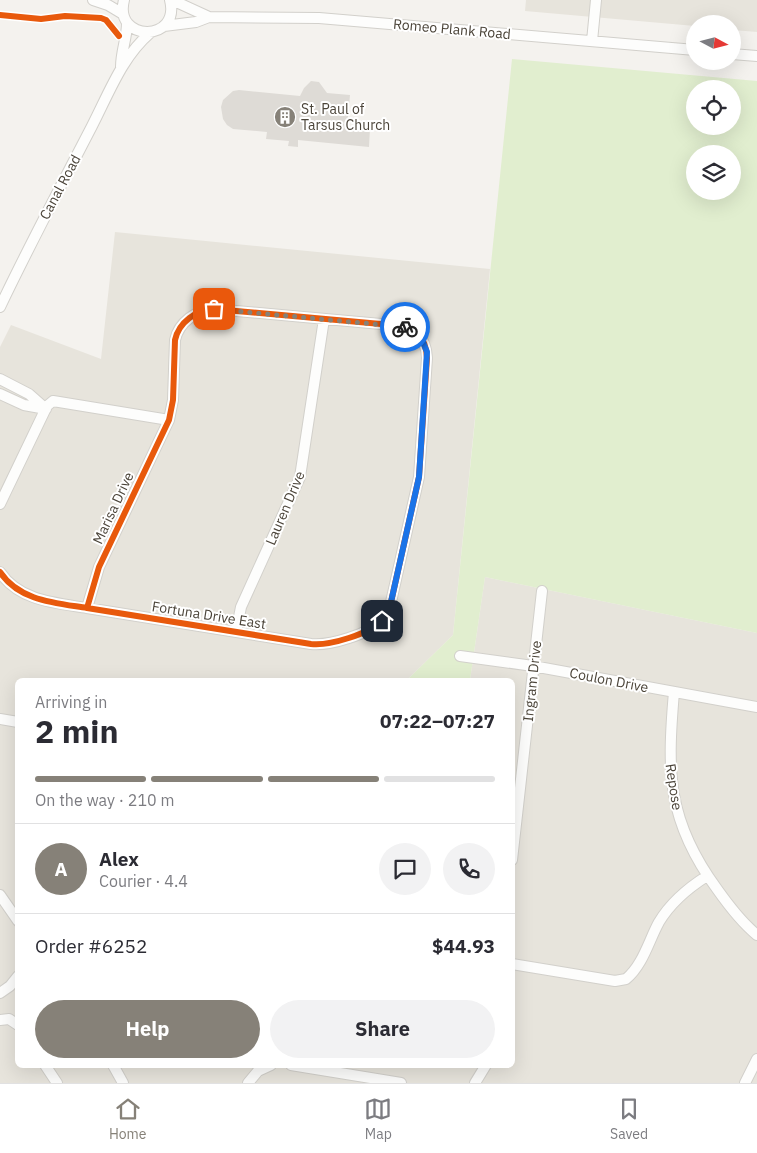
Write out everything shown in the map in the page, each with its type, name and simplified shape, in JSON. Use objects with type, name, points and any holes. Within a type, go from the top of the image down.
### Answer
[{"type":"street","points":[[93,0],[108,5],[141,32],[150,33]]},
{"type":"street","name":"Canal Road","points":[[121,67],[121,54],[127,32],[124,0]]},
{"type":"street","points":[[164,26],[171,13],[171,0]]},
{"type":"street","name":"Romeo Plank Road","points":[[171,0],[209,17]]},
{"type":"street","points":[[592,41],[596,0]]},
{"type":"street","name":"Romeo Plank Road","points":[[150,33],[164,26],[196,22],[209,17],[319,18],[686,49]]},
{"type":"street","name":"Canal Road","points":[[0,307],[121,67],[141,40],[150,33]]},
{"type":"street","points":[[741,55],[757,56]]},
{"type":"street","name":"Marisa Drive","points":[[87,608],[100,567],[169,420],[173,400],[176,335],[182,324],[192,316],[214,309],[406,327],[416,331],[424,340]]},
{"type":"street","name":"Lauren Drive","points":[[236,632],[241,607],[300,477],[324,319]]},
{"type":"street","name":"Fortuna Drive East","points":[[0,572],[7,581],[21,592],[54,603],[322,645],[358,634],[377,625],[382,621],[388,609],[410,522],[420,470],[427,358],[424,340]]},
{"type":"street","points":[[0,378],[29,394],[46,409]]},
{"type":"street","points":[[0,394],[24,405],[46,409]]},
{"type":"street","points":[[0,504],[50,403],[58,401],[169,420]]},
{"type":"street","name":"Ingram Drive","points":[[515,832],[542,591]]},
{"type":"street","name":"Coulon Drive","points":[[460,656],[533,666],[757,707]]},
{"type":"street","name":"Repose","points":[[674,692],[670,759],[673,794],[681,826],[694,855],[707,876],[730,908],[757,935]]},
{"type":"street","points":[[0,719],[15,722]]},
{"type":"street","points":[[515,964],[615,981],[626,979],[638,964],[667,910],[687,890],[707,876]]},
{"type":"street","points":[[0,895],[15,917]]},
{"type":"street","points":[[0,993],[15,980]]},
{"type":"street","points":[[2,1019],[9,1019],[15,1022]]},
{"type":"street","points":[[745,1083],[757,1059]]},
{"type":"street","points":[[47,1068],[57,1083]]},
{"type":"street","points":[[115,1068],[123,1083]]},
{"type":"street","points":[[248,1083],[258,1071],[264,1068]]},
{"type":"street","points":[[309,1068],[400,1083]]},
{"type":"street","points":[[475,1083],[484,1068]]},
{"type":"shaded area","points":[[526,0],[757,0],[757,32],[741,31],[741,15],[686,15],[686,25],[525,11]]},
{"type":"shaded area","points":[[115,232],[490,269],[453,635],[409,678],[15,678],[15,1068],[515,1068],[515,678],[470,678],[485,577],[757,633],[757,1083],[0,1083],[0,347],[11,325],[101,359]]},
{"type":"green space","points":[[512,59],[757,81],[757,633],[485,577],[470,678],[409,678],[453,635]]},
{"type":"building","name":"St. Paul of Tarsus Church","points":[[311,81],[319,82],[327,93],[350,95],[347,127],[370,128],[369,147],[298,140],[298,147],[288,146],[289,141],[266,139],[267,132],[233,129],[223,119],[221,107],[223,100],[233,91],[300,96],[304,88]]},
{"type":"cycle path","points":[[0,15],[41,19],[65,16],[101,18],[106,20],[119,36]]},
{"type":"cycle path","points":[[0,572],[17,589],[28,595],[51,602],[63,604],[311,644],[338,641],[368,630],[384,618],[388,611],[419,477],[427,358],[421,338],[407,328],[392,325],[214,309],[201,312],[189,318],[180,328],[175,340],[173,400],[169,420],[99,567],[87,608]]},
{"type":"way so far","points":[[214,309],[405,327]]},
{"type":"place","name":"St. Paul of Tarsus Church","points":[[285,117]]},
{"type":"route","points":[[382,621],[391,602],[420,470],[427,352],[424,340],[420,335],[405,327]]}]
